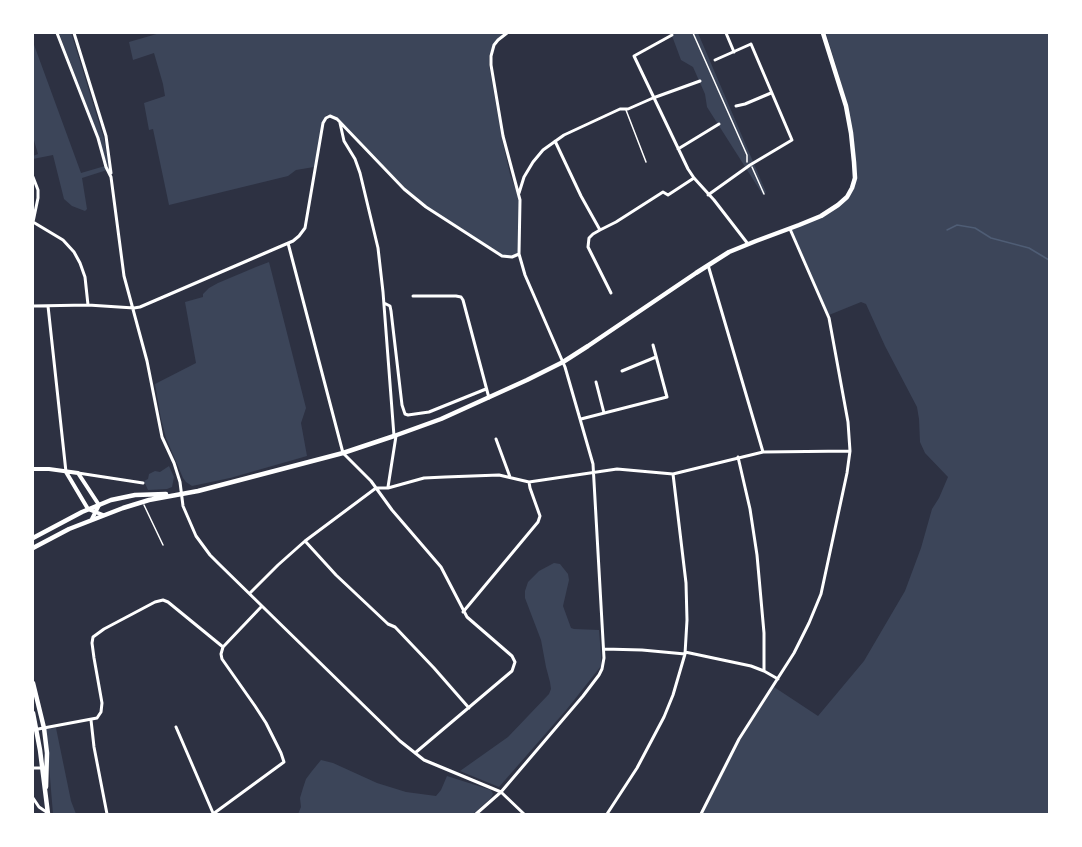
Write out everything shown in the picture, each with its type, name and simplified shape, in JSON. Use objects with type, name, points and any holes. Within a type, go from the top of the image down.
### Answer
[{"type":"main road","points":[[33,548],[92,519],[143,502],[198,491],[343,453],[441,419],[562,362],[734,249],[821,216],[843,202],[850,193],[855,178],[852,142],[846,106],[823,33]]},
{"type":"main road","points":[[33,538],[88,509],[122,497],[181,494]]},
{"type":"main road","points":[[33,683],[44,728],[47,753],[48,814]]},
{"type":"main road","points":[[33,713],[46,787]]},
{"type":"street","points":[[57,33],[111,177]]},
{"type":"street","points":[[74,33],[106,136],[124,276],[147,361],[162,437],[180,482],[183,506],[200,542],[210,555],[400,741],[428,762],[501,792],[524,814]]},
{"type":"street","points":[[476,814],[501,792],[596,681],[604,664],[593,464],[562,362],[525,275],[519,254],[521,219],[519,194],[503,136],[490,57],[494,45],[507,33]]},
{"type":"street","points":[[726,33],[734,52]]},
{"type":"street","points":[[672,35],[634,56],[694,178],[748,244]]},
{"type":"street","points":[[708,195],[750,165],[792,140],[752,44],[715,60]]},
{"type":"street","points":[[519,194],[533,162],[555,141],[620,109],[627,110],[700,81]]},
{"type":"street","points":[[736,106],[771,93]]},
{"type":"street","points":[[33,306],[88,305],[134,308],[288,243],[299,236],[305,228],[324,120],[330,116],[335,117],[404,189],[426,207],[502,256],[512,257],[519,254]]},
{"type":"street","points":[[339,121],[344,141],[360,173],[378,248],[395,436],[388,488]]},
{"type":"street","points":[[678,149],[719,124]]},
{"type":"street","points":[[555,141],[600,230]]},
{"type":"street","points":[[33,177],[38,190],[33,222],[63,240],[74,252],[85,277],[88,305]]},
{"type":"street","points":[[611,293],[588,247],[589,238],[663,192],[668,195],[694,178]]},
{"type":"street","points":[[700,814],[739,739],[801,640],[821,594],[847,473],[850,451],[848,422],[830,318],[790,229]]},
{"type":"street","points":[[288,243],[343,453],[376,488],[441,567],[463,612],[512,656],[515,662],[512,671],[415,753]]},
{"type":"street","points":[[708,265],[763,452]]},
{"type":"street","points":[[413,296],[461,297],[489,398]]},
{"type":"street","points":[[384,303],[390,306],[391,311],[405,414],[429,412],[486,389]]},
{"type":"street","points":[[48,306],[66,472],[88,509],[103,515]]},
{"type":"street","points":[[581,419],[667,397],[653,345]]},
{"type":"street","points":[[622,371],[656,357]]},
{"type":"street","points":[[596,382],[604,413]]},
{"type":"street","points":[[496,439],[510,477]]},
{"type":"street","points":[[249,593],[304,541],[376,488],[388,488],[432,477],[499,475],[529,482],[617,469],[673,474],[763,452],[850,451]]},
{"type":"street","points":[[738,457],[750,509],[757,555],[764,633],[764,671]]},
{"type":"street","points":[[33,469],[49,469],[143,483]]},
{"type":"street","points":[[78,473],[99,505],[92,519]]},
{"type":"street","points":[[607,814],[637,768],[664,717],[677,684],[685,653],[686,583],[673,474]]},
{"type":"street","points":[[463,612],[538,522],[540,516],[529,482]]},
{"type":"street","points":[[304,541],[370,608],[388,624],[395,627],[469,708]]},
{"type":"street","points":[[35,730],[97,718],[102,705],[93,640],[95,635],[155,602],[163,600],[170,604],[223,647]]},
{"type":"street","points":[[177,727],[213,813],[282,765],[284,761],[273,736],[222,659],[221,654],[223,647],[262,606]]},
{"type":"street","points":[[604,649],[685,653],[747,665],[778,679]]},
{"type":"street","points":[[91,720],[107,814]]},
{"type":"street","points":[[33,768],[42,768]]},
{"type":"street","points":[[33,798],[48,814]]},
{"type":"lane","points":[[627,110],[646,162]]},
{"type":"lane","points":[[143,502],[163,545]]},
{"type":"path","points":[[693,33],[747,154],[747,163],[764,194]]},
{"type":"shaded area","points":[[59,33],[71,33],[104,139],[110,174],[90,114]]},
{"type":"shaded area","points":[[160,33],[505,33],[493,45],[489,65],[502,139],[510,174],[519,199],[518,253],[512,256],[502,255],[427,207],[405,188],[333,115],[325,117],[314,167],[296,170],[288,176],[169,205],[153,129],[149,130],[144,103],[165,96],[163,84],[154,53],[133,60],[129,42]]},
{"type":"shaded area","points":[[671,33],[698,33],[766,192],[763,195],[707,107],[705,94],[693,67],[681,60]]},
{"type":"shaded area","points":[[826,33],[1049,33],[1049,814],[702,814],[740,740],[774,687],[818,716],[864,661],[905,591],[932,509],[948,477],[925,453],[920,442],[917,407],[866,304],[861,302],[829,315],[790,230],[839,206],[854,183],[846,99]]},
{"type":"shaded area","points":[[33,42],[81,173],[105,166],[107,170],[82,178],[87,209],[85,211],[72,206],[64,199],[53,155],[33,159],[33,156],[38,154],[33,137]]},
{"type":"shaded area","points":[[269,262],[306,408],[301,423],[307,456],[230,478],[192,486],[183,478],[166,438],[155,384],[196,363],[185,302],[203,297],[209,288],[218,283]]},
{"type":"shaded area","points":[[169,466],[174,477],[172,487],[148,490],[144,481],[148,479],[149,474],[155,471],[160,472]]},
{"type":"shaded area","points":[[554,563],[560,564],[568,574],[569,580],[563,606],[571,628],[599,630],[601,666],[499,787],[460,771],[508,737],[549,694],[550,682],[541,640],[525,598],[525,591],[528,582],[539,571]]},
{"type":"shaded area","points":[[56,728],[71,801],[76,814],[53,814],[46,729]]},
{"type":"shaded area","points":[[321,760],[406,792],[436,796],[447,776],[491,790],[493,794],[473,814],[298,814],[306,779]]},
{"type":"waterway","points":[[947,230],[957,225],[975,228],[991,238],[1029,248],[1049,260]]}]
